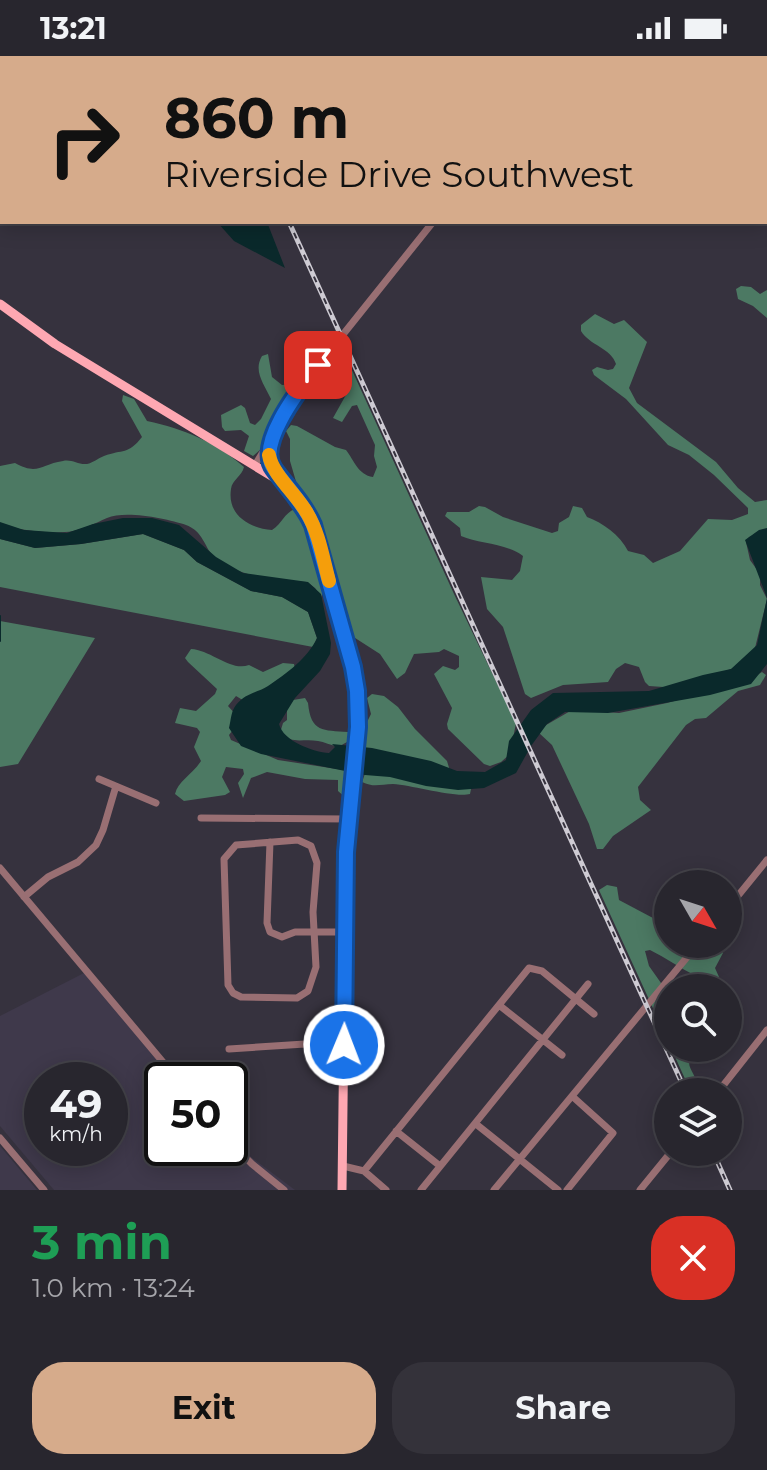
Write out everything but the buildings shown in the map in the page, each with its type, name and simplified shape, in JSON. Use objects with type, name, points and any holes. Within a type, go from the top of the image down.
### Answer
[{"type":"main road","points":[[0,304],[55,344],[255,465],[289,489],[308,514],[315,532],[355,674],[358,712],[347,819],[342,1190]]},
{"type":"street","points":[[255,465],[309,377],[431,224]]},
{"type":"street","points":[[270,440],[270,461],[289,489]]},
{"type":"street","points":[[99,779],[156,803]]},
{"type":"street","points":[[24,897],[48,877],[78,862],[91,850],[103,830],[116,786]]},
{"type":"street","points":[[201,818],[347,819]]},
{"type":"street","points":[[270,842],[267,923],[270,932],[282,937],[295,932],[345,932]]},
{"type":"street","points":[[270,842],[306,842],[314,852],[317,863],[313,893],[316,967],[308,991],[297,998],[268,996],[248,999],[233,993],[228,985],[224,859],[236,845],[270,842]]},
{"type":"street","points":[[83,843],[91,850]]},
{"type":"street","points":[[742,891],[767,860]]},
{"type":"street","points":[[0,868],[163,1062]]},
{"type":"street","points":[[494,1190],[686,958]]},
{"type":"street","points":[[364,1171],[529,968],[536,968],[551,978],[594,1014]]},
{"type":"street","points":[[421,1190],[588,984]]},
{"type":"street","points":[[499,1005],[562,1055]]},
{"type":"street","points":[[729,1078],[767,1030]]},
{"type":"street","points":[[229,1049],[344,1045]]},
{"type":"street","points":[[567,1190],[613,1133],[572,1096]]},
{"type":"street","points":[[476,1124],[558,1190]]},
{"type":"street","points":[[396,1131],[440,1166]]},
{"type":"street","points":[[0,1138],[44,1190]]},
{"type":"street","points":[[248,1160],[284,1190]]},
{"type":"street","points":[[343,1166],[364,1171],[386,1190]]},
{"type":"street","points":[[640,1190],[660,1166]]},
{"type":"shaded area","points":[[219,224],[268,224],[285,268],[234,241]]},
{"type":"shaded area","points":[[123,518],[152,518],[179,525],[216,557],[243,573],[308,582],[321,594],[331,643],[330,654],[279,724],[292,740],[322,752],[329,753],[335,747],[332,744],[372,748],[431,761],[457,771],[485,772],[506,760],[509,741],[531,710],[553,693],[649,691],[731,669],[757,645],[767,598],[767,664],[751,684],[710,695],[608,713],[565,712],[547,724],[516,773],[484,788],[458,790],[426,786],[261,754],[241,746],[229,728],[232,713],[243,698],[275,681],[308,652],[317,638],[308,612],[282,597],[251,591],[197,562],[184,550],[143,534],[35,548],[0,539],[0,522],[24,530],[67,533]]},
{"type":"shaded area","points":[[767,528],[767,598],[745,540]]},
{"type":"shaded area","points":[[84,973],[165,1062],[144,1062],[144,1166],[248,1166],[248,1154],[295,1190],[54,1190],[34,1166],[128,1166],[128,1062],[24,1062],[24,1154],[0,1126],[0,1016]]},
{"type":"shaded area","points":[[0,1146],[37,1190],[0,1190]]},
{"type":"green space","points":[[751,287],[760,294],[767,290],[767,318],[738,299],[736,289]]},
{"type":"green space","points":[[595,314],[614,324],[624,320],[647,342],[629,388],[637,403],[716,462],[755,502],[767,500],[767,530],[749,537],[746,542],[750,560],[760,574],[760,585],[767,599],[755,648],[742,665],[678,688],[649,686],[639,667],[625,663],[616,669],[608,682],[563,685],[531,698],[525,694],[503,627],[487,609],[481,577],[512,580],[520,571],[523,556],[461,536],[460,528],[445,516],[447,512],[469,512],[479,506],[485,507],[503,517],[552,533],[558,531],[559,523],[569,517],[573,506],[582,508],[587,517],[616,535],[628,551],[644,555],[653,563],[680,551],[708,519],[732,520],[748,514],[748,508],[714,475],[689,455],[668,445],[626,399],[594,375],[592,370],[597,367],[608,370],[616,364],[610,354],[581,331],[581,325]]},
{"type":"green space","points":[[337,352],[343,352],[346,357],[516,723],[510,754],[501,762],[490,766],[484,764],[448,729],[452,708],[434,674],[443,666],[455,670],[459,667],[459,656],[444,649],[414,654],[405,673],[397,679],[380,654],[352,636],[322,525],[297,485],[286,431],[291,425],[297,426],[346,450],[360,470],[373,477],[377,467],[375,445],[357,405],[352,406],[342,422],[333,418],[347,393],[330,379],[325,370]]},
{"type":"green space","points":[[268,354],[272,377],[282,385],[293,384],[303,365],[308,364],[309,370],[261,449],[253,456],[244,451],[249,436],[241,430],[225,431],[221,415],[241,405],[250,423],[255,425],[261,419],[271,399],[260,378],[259,367],[262,356]]},
{"type":"green space","points":[[123,395],[134,399],[147,421],[199,438],[244,467],[232,486],[231,498],[236,513],[248,523],[272,530],[295,509],[314,549],[323,593],[321,597],[307,582],[255,576],[228,567],[210,552],[195,530],[169,520],[136,515],[115,516],[65,532],[0,525],[0,466],[15,463],[34,469],[66,461],[87,464],[129,449],[137,443],[142,437],[122,401]]},
{"type":"green space","points":[[143,534],[184,550],[197,562],[251,591],[282,597],[308,612],[317,638],[313,647],[0,587],[0,539],[35,548]]},
{"type":"green space","points":[[0,621],[95,638],[18,764],[0,767]]},
{"type":"green space","points":[[191,649],[235,666],[249,665],[263,672],[283,663],[294,664],[295,669],[246,702],[236,696],[228,706],[237,716],[236,726],[229,735],[231,740],[278,760],[350,771],[346,798],[338,791],[338,780],[305,779],[267,772],[251,778],[243,798],[238,783],[244,774],[243,769],[226,767],[222,777],[230,792],[225,795],[184,801],[175,794],[179,785],[201,761],[194,747],[200,732],[197,728],[175,723],[180,708],[196,711],[217,689],[185,658]]},
{"type":"green space","points":[[762,672],[766,675],[760,685],[738,691],[706,718],[695,719],[686,725],[638,787],[640,800],[651,810],[613,836],[603,849],[597,849],[589,824],[552,745],[538,732],[541,728],[572,710],[619,713],[749,680]]},
{"type":"green space","points":[[372,694],[384,696],[398,707],[447,761],[450,771],[471,789],[470,794],[362,782],[366,771],[363,730],[371,714],[367,698]]},
{"type":"green space","points":[[305,698],[315,725],[325,730],[348,732],[350,737],[347,742],[338,747],[318,741],[294,740],[280,733],[287,720],[287,708],[293,700]]},
{"type":"green space","points":[[607,885],[617,887],[619,900],[654,919],[654,952],[645,951],[655,974],[654,1010],[599,890]]},
{"type":"green space","points":[[664,958],[720,958],[715,968],[718,974],[692,974]]},
{"type":"green space","points":[[677,1062],[689,1062],[695,1078],[685,1078]]},
{"type":"waterway","points":[[0,616],[0,641]]},
{"type":"railway","points":[[290,224],[680,1078]]},
{"type":"railway","points":[[719,1166],[730,1190]]},
{"type":"slow traffic","points":[[269,455],[271,466],[283,478],[311,520],[329,581]]},
{"type":"route","points":[[318,365],[270,440],[268,451],[271,466],[283,478],[313,525],[356,683],[358,727],[347,819],[344,1045]]}]
